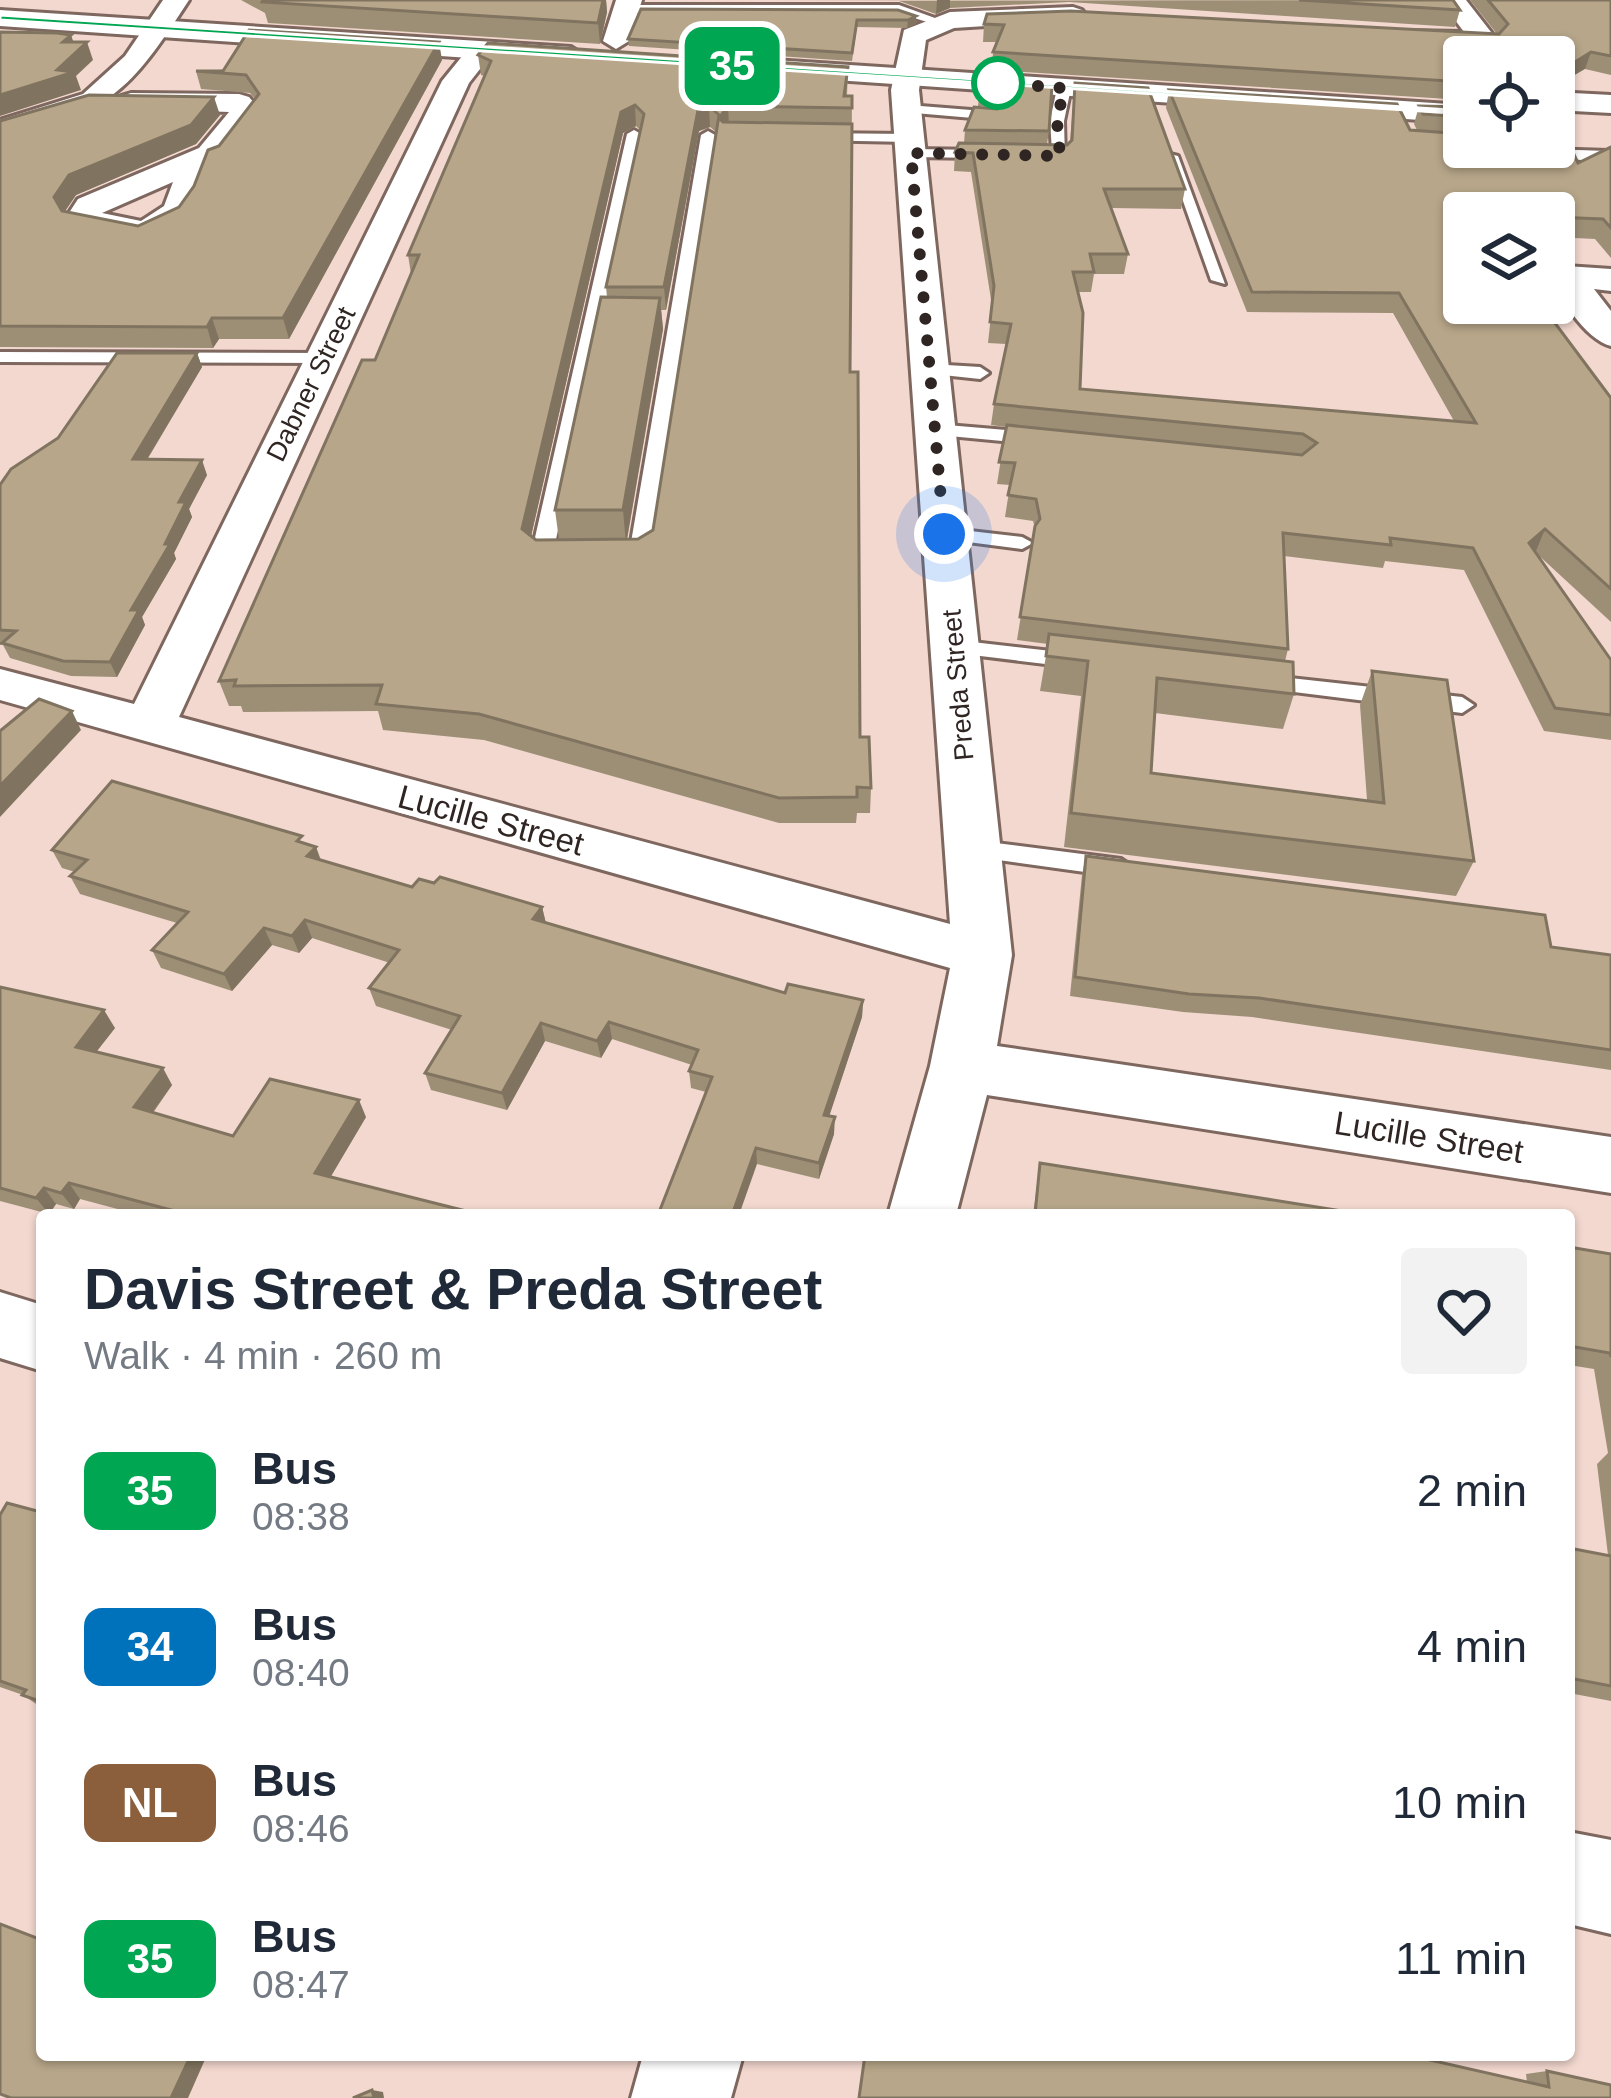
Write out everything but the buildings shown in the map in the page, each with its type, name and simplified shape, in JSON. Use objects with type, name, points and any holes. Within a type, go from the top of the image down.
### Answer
[{"type":"main road","points":[[0,1],[630,47]]},
{"type":"main road","points":[[0,18],[166,13],[271,39],[482,50],[630,47]]},
{"type":"main road","points":[[733,57],[909,107],[1443,95]]},
{"type":"main road","points":[[909,107],[1064,88],[1151,100],[1400,120],[1443,116]]},
{"type":"main road","points":[[1575,101],[1611,104]]},
{"type":"main road","points":[[1575,120],[1611,123]]},
{"type":"street","points":[[1390,35],[1485,41],[1453,0]]},
{"type":"street","points":[[628,5],[630,47]]},
{"type":"street","points":[[909,107],[913,36],[940,22],[1067,7],[1106,17]]},
{"type":"street","points":[[93,100],[135,62],[166,13]]},
{"type":"street","name":"Dabner Street","points":[[148,725],[456,81],[482,50]]},
{"type":"street","points":[[0,130],[93,100],[239,103],[245,110],[210,155],[196,161]]},
{"type":"street","name":"Preda Street","points":[[909,107],[982,956],[962,1066],[924,1209]]},
{"type":"street","points":[[1611,280],[1566,277],[1611,334]]},
{"type":"street","name":"Lucille Street","points":[[0,685],[982,956]]},
{"type":"street","name":"Lucille Street","points":[[962,1066],[1611,1165]]},
{"type":"street","points":[[0,1325],[36,1336]]},
{"type":"street","points":[[1575,1879],[1611,1887]]},
{"type":"street","points":[[681,2098],[691,2061]]},
{"type":"lane","points":[[628,5],[899,9],[940,22]]},
{"type":"lane","points":[[909,107],[1060,156],[1050,121],[1064,88]]},
{"type":"lane","points":[[792,136],[909,107],[995,116]]},
{"type":"lane","points":[[1160,129],[1219,280]]},
{"type":"lane","points":[[634,134],[612,233],[604,319],[542,554],[640,554],[669,320],[693,235],[708,135]]},
{"type":"lane","points":[[1575,153],[1611,159]]},
{"type":"lane","points":[[0,358],[324,358]]},
{"type":"lane","points":[[930,369],[980,373]]},
{"type":"lane","points":[[935,430],[1066,441]]},
{"type":"lane","points":[[944,534],[1022,543]]},
{"type":"lane","points":[[955,646],[1122,666]]},
{"type":"lane","points":[[1235,679],[1462,705]]},
{"type":"lane","points":[[972,849],[1148,871]]},
{"type":"bus line","name":"35","points":[[0,18],[1443,113]]},
{"type":"route","points":[[944,534],[911,153],[1060,156],[1057,121],[1064,88],[998,83]]}]
